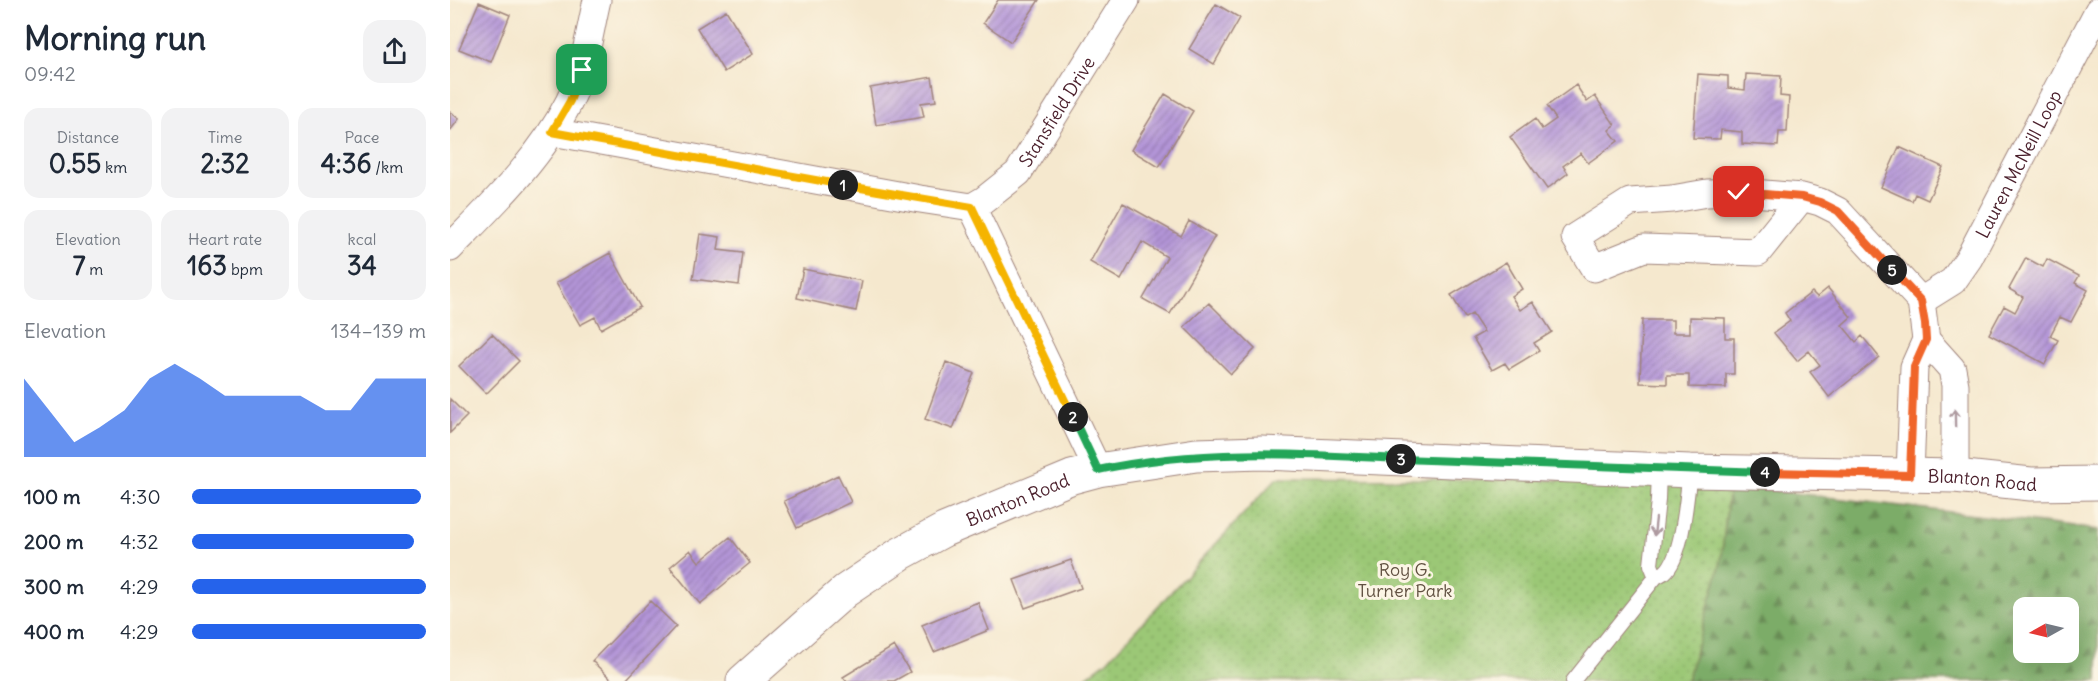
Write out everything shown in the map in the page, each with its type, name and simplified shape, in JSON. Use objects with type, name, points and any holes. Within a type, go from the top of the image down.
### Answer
[{"type":"street","points":[[450,248],[496,200],[552,132],[570,101],[582,70],[597,0]]},
{"type":"street","name":"Stansfield Drive","points":[[972,207],[1018,173],[1126,0]]},
{"type":"street","name":"Lauren McNeill Loop","points":[[1921,301],[1953,281],[1969,258],[2098,11]]},
{"type":"street","points":[[552,132],[972,207],[1098,470]]},
{"type":"street","points":[[1802,197],[1758,252],[1644,248],[1594,267],[1575,237],[1630,202],[1729,192],[1802,197],[1820,202],[1838,211],[1921,301],[1926,340],[1914,367],[1910,475]]},
{"type":"street","points":[[1926,340],[1952,369],[1955,476]]},
{"type":"street","name":"Blanton Road","points":[[743,681],[845,591],[900,554],[955,525],[1072,477],[1098,470],[1196,455],[1262,453],[1674,470],[1955,476],[2031,484],[2098,483]]},
{"type":"lane","points":[[1656,577],[1651,565],[1658,500],[1674,470]]},
{"type":"lane","points":[[1573,681],[1656,577],[1665,572],[1674,555],[1683,526],[1674,470]]},
{"type":"green space","name":"Roy G. Turner Park","points":[[1277,478],[1545,480],[1729,485],[1721,562],[1687,681],[1081,681],[1107,661]]},
{"type":"green space","points":[[1729,485],[2098,530],[2098,681],[1687,681],[1721,562]]},
{"type":"building","points":[[998,0],[1039,0],[1011,42],[983,23]]},
{"type":"building","points":[[479,2],[510,15],[491,62],[459,49]]},
{"type":"building","points":[[1216,4],[1240,18],[1214,64],[1189,49]]},
{"type":"building","points":[[726,10],[753,54],[724,72],[697,28]]},
{"type":"building","points":[[1698,74],[1728,76],[1728,88],[1745,90],[1746,74],[1781,76],[1780,96],[1789,97],[1787,132],[1779,132],[1778,146],[1742,144],[1742,132],[1721,130],[1720,139],[1693,138]]},
{"type":"building","points":[[932,77],[936,101],[921,103],[924,117],[876,125],[870,88]]},
{"type":"building","points":[[1576,85],[1587,102],[1595,96],[1615,125],[1609,130],[1618,141],[1588,163],[1581,153],[1563,166],[1568,173],[1547,189],[1510,137],[1535,119],[1542,129],[1556,119],[1547,106]]},
{"type":"building","points":[[1165,94],[1193,111],[1159,167],[1131,150]]},
{"type":"building","points":[[450,112],[459,119],[450,131]]},
{"type":"building","points":[[1899,147],[1943,167],[1928,200],[1915,194],[1912,201],[1881,187]]},
{"type":"building","points":[[1123,203],[1181,236],[1189,221],[1215,236],[1170,314],[1143,299],[1167,257],[1142,242],[1121,280],[1090,262]]},
{"type":"building","points":[[700,234],[720,237],[718,250],[743,253],[739,285],[693,279]]},
{"type":"building","points":[[610,253],[640,307],[601,329],[595,317],[580,325],[556,283]]},
{"type":"building","points":[[2026,258],[2043,267],[2047,259],[2079,276],[2075,283],[2088,290],[2071,322],[2060,317],[2050,336],[2058,340],[2045,364],[1989,334],[2004,306],[2015,312],[2023,297],[2009,289]]},
{"type":"building","points":[[1506,262],[1522,289],[1511,296],[1520,310],[1533,302],[1552,332],[1534,343],[1539,351],[1509,369],[1505,363],[1492,370],[1473,338],[1484,332],[1472,314],[1465,318],[1451,295]]},
{"type":"building","points":[[803,269],[862,281],[856,311],[797,298]]},
{"type":"building","points":[[1828,288],[1851,317],[1842,325],[1856,342],[1862,336],[1879,357],[1829,397],[1810,372],[1820,365],[1809,351],[1797,361],[1774,333],[1790,321],[1785,313],[1812,292],[1817,297]]},
{"type":"building","points":[[1209,303],[1255,349],[1231,374],[1184,327]]},
{"type":"building","points":[[1690,317],[1725,318],[1725,338],[1734,338],[1734,374],[1726,374],[1726,388],[1689,387],[1689,375],[1667,375],[1667,384],[1640,383],[1642,320],[1673,320],[1673,333],[1690,333]]},
{"type":"building","points":[[492,334],[519,361],[486,394],[459,366]]},
{"type":"building","points":[[946,362],[974,373],[953,429],[925,419]]},
{"type":"building","points":[[450,399],[467,416],[450,433]]},
{"type":"building","points":[[838,475],[851,502],[797,528],[784,501]]},
{"type":"building","points":[[730,537],[750,563],[700,604],[670,567],[690,550],[699,562]]},
{"type":"building","points":[[1071,560],[1081,588],[1025,608],[1014,580]]},
{"type":"building","points":[[650,601],[676,626],[625,681],[613,681],[592,661]]},
{"type":"building","points":[[978,602],[989,630],[934,652],[922,625]]},
{"type":"building","points":[[894,646],[910,672],[894,681],[846,681],[843,677]]},
{"type":"route","points":[[582,70],[570,101],[552,132],[972,207],[1098,470],[1196,455],[1262,453],[1690,471],[1910,475],[1914,367],[1926,340],[1921,301],[1838,211],[1820,202],[1802,197],[1739,192]]}]
